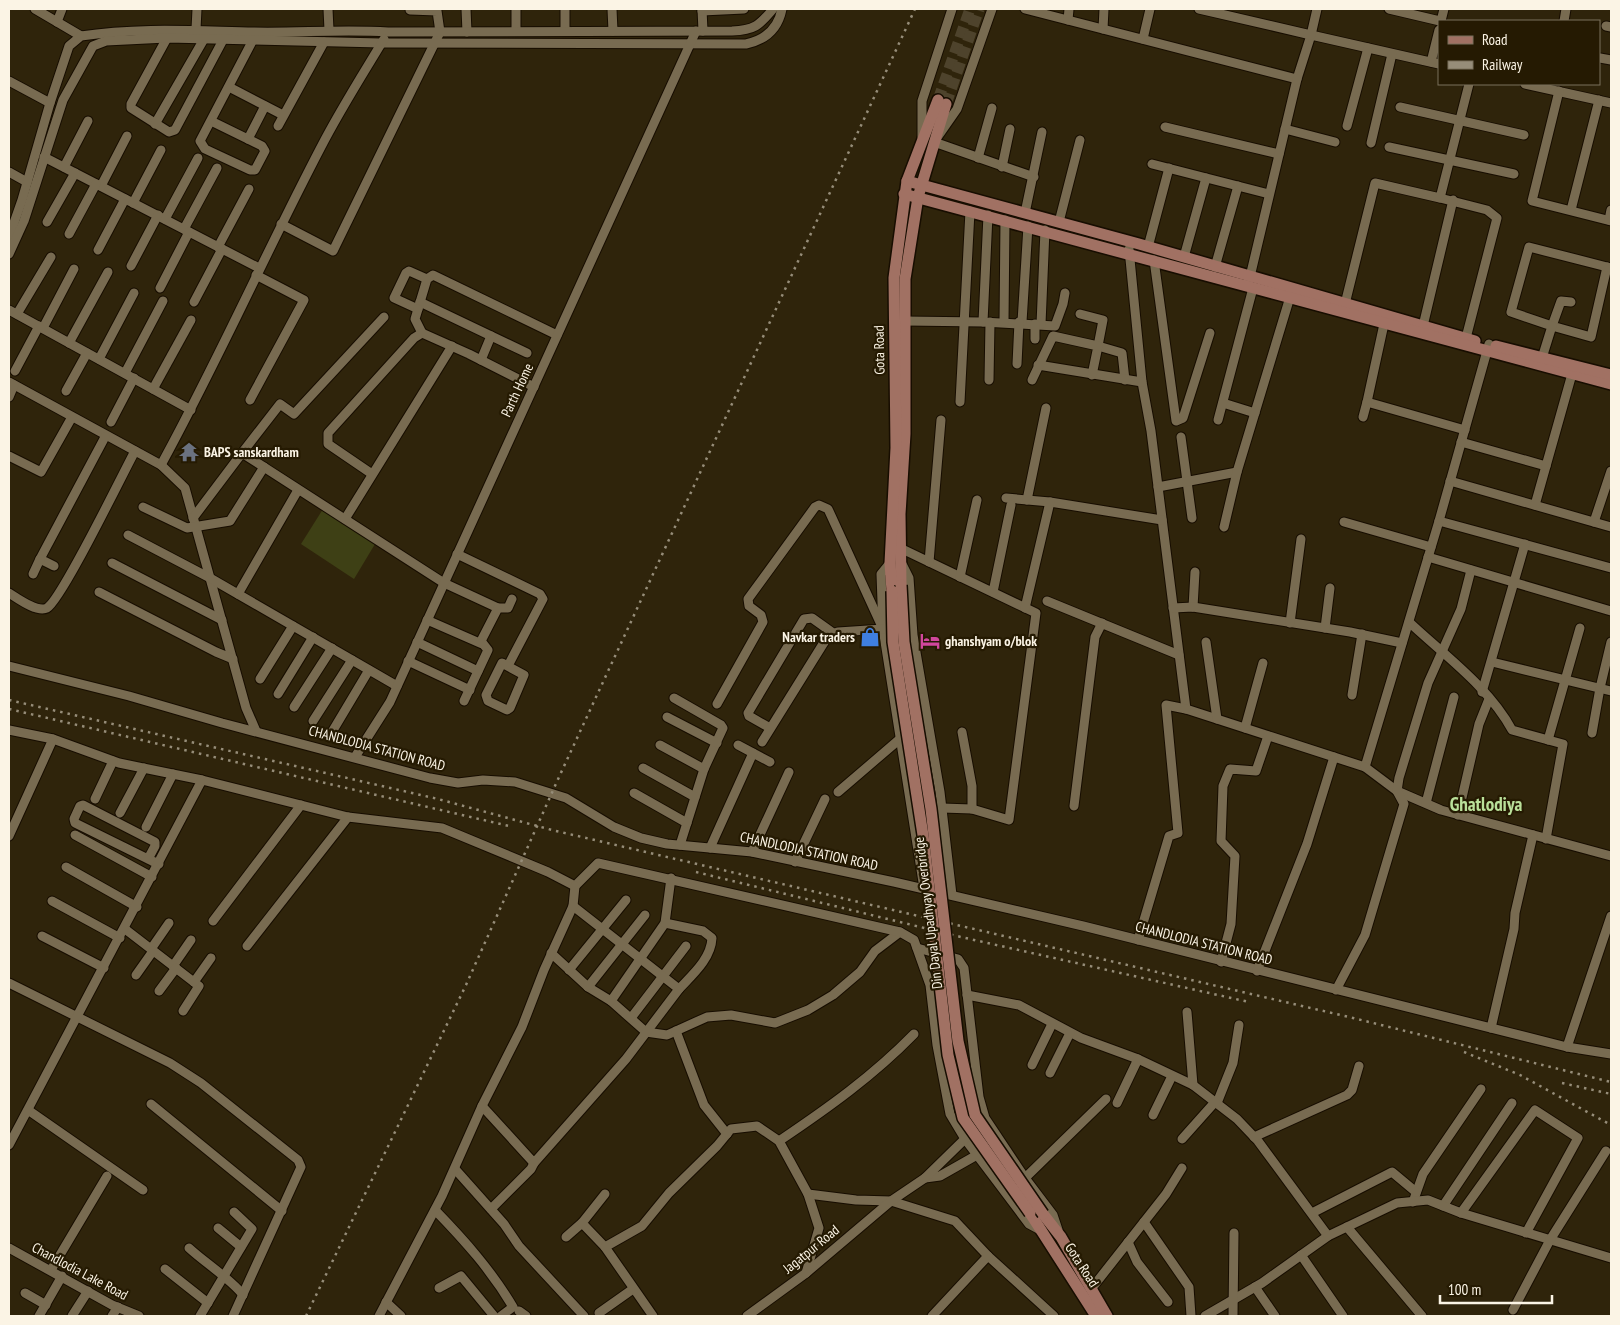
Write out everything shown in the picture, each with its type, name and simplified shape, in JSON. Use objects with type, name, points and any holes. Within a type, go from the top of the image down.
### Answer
[{"type":"main road","name":"Gota Road","points":[[942,102],[934,142],[918,197],[905,279],[905,434],[897,557],[894,278],[906,182],[922,140],[942,102]]},
{"type":"main road","points":[[906,182],[1060,222],[1129,247],[1154,260],[1250,284],[1345,304],[1466,338],[1488,348],[1611,384]]},
{"type":"main road","points":[[904,194],[1045,230],[1129,247],[1148,246],[1215,267],[1250,284],[1384,324],[1611,375]]},
{"type":"main road","name":"Din Dayal Upadhyay Overbridge","points":[[897,557],[894,642],[923,835],[948,1055],[964,1118],[1042,1231]]},
{"type":"main road","name":"Din Dayal Upadhyay Overbridge","points":[[896,588],[931,809],[958,1041],[975,1115],[1060,1237]]},
{"type":"main road","name":"Gota Road","points":[[1042,1231],[1096,1316]]},
{"type":"main road","name":"Gota Road","points":[[1060,1237],[1107,1316]]},
{"type":"street","points":[[34,9],[81,36],[196,29],[324,42],[690,44],[746,44],[761,41],[773,30],[780,18],[782,9]]},
{"type":"street","points":[[57,22],[62,9]]},
{"type":"street","points":[[196,29],[197,9]]},
{"type":"street","points":[[328,9],[329,30]]},
{"type":"street","points":[[466,9],[467,32]]},
{"type":"street","points":[[516,9],[516,31]]},
{"type":"street","points":[[565,9],[565,31]]},
{"type":"street","points":[[612,9],[613,31]]},
{"type":"street","points":[[699,31],[702,10],[744,9]]},
{"type":"street","points":[[9,254],[24,221],[63,100],[94,46],[106,41],[167,38],[223,40],[329,30],[467,32],[752,30],[765,20],[773,9]]},
{"type":"street","points":[[922,140],[922,100],[952,9]]},
{"type":"street","points":[[992,9],[957,110],[934,142],[1034,177]]},
{"type":"street","points":[[1025,9],[1296,79]]},
{"type":"street","points":[[1068,20],[1069,9]]},
{"type":"street","points":[[1103,29],[1104,9]]},
{"type":"street","points":[[1143,39],[1150,9]]},
{"type":"street","points":[[1199,9],[1435,63],[1438,38]]},
{"type":"street","points":[[1218,420],[1296,79],[1311,35],[1317,9]]},
{"type":"street","points":[[1389,9],[1438,20]]},
{"type":"street","points":[[281,224],[333,251],[440,32],[437,11],[410,10]]},
{"type":"street","name":"Parth Home","points":[[355,757],[390,702],[690,44],[699,31]]},
{"type":"street","points":[[160,465],[191,410],[257,271],[322,144],[388,32]]},
{"type":"street","points":[[9,234],[69,46],[81,36]]},
{"type":"street","points":[[211,121],[262,146],[265,151],[255,170],[250,170],[201,145],[200,141],[255,36]]},
{"type":"street","points":[[167,38],[131,104],[133,111],[169,132],[175,130],[223,40]]},
{"type":"street","points":[[155,124],[204,39]]},
{"type":"street","points":[[278,126],[324,42]]},
{"type":"street","points":[[1347,126],[1368,48]]},
{"type":"street","points":[[1371,143],[1392,54]]},
{"type":"street","points":[[1600,58],[1611,60]]},
{"type":"street","points":[[9,81],[50,103]]},
{"type":"street","points":[[1440,198],[1469,85]]},
{"type":"street","points":[[1532,85],[1553,88],[1611,103]]},
{"type":"street","points":[[229,87],[283,115]]},
{"type":"street","points":[[1553,88],[1532,201],[1610,220],[1611,210]]},
{"type":"street","points":[[1571,210],[1599,100]]},
{"type":"street","points":[[248,139],[265,106]]},
{"type":"street","points":[[1400,107],[1524,135]]},
{"type":"street","points":[[978,158],[992,108]]},
{"type":"street","points":[[64,167],[88,121]]},
{"type":"street","points":[[1165,127],[1279,154]]},
{"type":"street","points":[[1002,167],[1010,129]]},
{"type":"street","points":[[1285,129],[1335,142]]},
{"type":"street","points":[[1025,213],[1042,132]]},
{"type":"street","points":[[69,234],[127,136]]},
{"type":"street","points":[[1060,222],[1080,140]]},
{"type":"street","points":[[1389,147],[1514,174]]},
{"type":"street","points":[[98,250],[161,150]]},
{"type":"street","points":[[44,157],[220,248],[304,300],[250,400]]},
{"type":"street","points":[[131,266],[198,158]]},
{"type":"street","points":[[1152,164],[1269,194]]},
{"type":"street","points":[[160,288],[216,168]]},
{"type":"street","points":[[1148,246],[1169,168]]},
{"type":"street","points":[[9,172],[27,182]]},
{"type":"street","points":[[47,222],[75,173]]},
{"type":"street","points":[[1184,257],[1206,178]]},
{"type":"street","points":[[1345,304],[1375,183],[1452,200],[1487,210],[1497,218],[1466,338]]},
{"type":"street","points":[[1215,267],[1238,186]]},
{"type":"street","points":[[194,302],[249,189]]},
{"type":"street","points":[[1423,326],[1452,200]]},
{"type":"street","points":[[960,402],[970,210]]},
{"type":"street","points":[[988,215],[987,322],[989,380]]},
{"type":"street","points":[[1004,322],[1005,220]]},
{"type":"street","points":[[1017,364],[1028,226]]},
{"type":"street","points":[[1034,339],[1038,324],[1045,230]]},
{"type":"street","points":[[1129,247],[1142,382],[1151,431],[1186,709]]},
{"type":"street","points":[[1529,247],[1609,268],[1591,337],[1511,312],[1529,247]]},
{"type":"street","points":[[18,314],[51,257]]},
{"type":"street","points":[[1154,260],[1176,421],[1183,418],[1210,333]]},
{"type":"street","points":[[15,371],[74,269]]},
{"type":"street","points":[[427,279],[409,271],[406,273],[394,296],[395,300],[419,305],[527,353]]},
{"type":"street","points":[[70,343],[108,272]]},
{"type":"street","points":[[534,387],[422,333],[417,327],[415,319],[427,279],[432,275],[558,335]]},
{"type":"street","points":[[99,359],[134,293]]},
{"type":"street","points":[[905,322],[1021,322],[1055,326],[1063,304],[1064,293]]},
{"type":"street","points":[[1224,528],[1237,472],[1290,297]]},
{"type":"street","points":[[1542,358],[1561,300],[1571,302]]},
{"type":"street","points":[[125,373],[163,301]]},
{"type":"street","points":[[9,310],[191,410]]},
{"type":"street","points":[[1080,314],[1103,320],[1092,375]]},
{"type":"street","points":[[193,518],[280,404],[294,414],[384,317]]},
{"type":"street","points":[[154,389],[191,320]]},
{"type":"street","points":[[1364,417],[1384,324]]},
{"type":"street","points":[[372,474],[328,444],[328,433],[414,338],[422,333]]},
{"type":"street","points":[[481,360],[491,336]]},
{"type":"street","points":[[1032,380],[1053,336],[1122,353],[1125,380]]},
{"type":"street","points":[[344,519],[452,346]]},
{"type":"street","points":[[1365,767],[1432,547],[1488,348]]},
{"type":"street","points":[[66,391],[87,353]]},
{"type":"street","points":[[1038,365],[1142,382]]},
{"type":"street","points":[[1534,505],[1572,374]]},
{"type":"street","points":[[110,422],[134,378]]},
{"type":"street","points":[[9,397],[12,384],[160,465],[185,488],[246,708],[256,731]]},
{"type":"street","points":[[1368,402],[1465,430]]},
{"type":"street","points":[[1223,403],[1255,413]]},
{"type":"street","points":[[1027,500],[1046,408]]},
{"type":"street","points":[[9,456],[41,472],[72,417]]},
{"type":"street","points":[[929,562],[941,420]]},
{"type":"street","points":[[33,574],[105,436]]},
{"type":"street","points":[[1181,437],[1192,518]]},
{"type":"street","points":[[1461,442],[1546,466]]},
{"type":"street","points":[[9,593],[39,609],[46,608],[51,603],[69,575],[134,451]]},
{"type":"street","points":[[242,453],[344,519],[367,531],[444,583],[498,608],[508,608],[512,599]]},
{"type":"street","points":[[143,507],[182,527],[196,528],[230,521],[264,467]]},
{"type":"street","points":[[1594,522],[1611,471]]},
{"type":"street","points":[[1158,487],[1237,472]]},
{"type":"street","points":[[1450,481],[1611,527]]},
{"type":"street","points":[[238,594],[298,490]]},
{"type":"street","points":[[960,576],[977,500]]},
{"type":"street","points":[[993,592],[1009,501],[1050,502],[1162,520]]},
{"type":"street","points":[[1025,608],[1050,502]]},
{"type":"street","points":[[717,704],[763,622],[761,614],[748,606],[748,599],[815,506],[819,505],[828,509],[883,629]]},
{"type":"street","points":[[1439,521],[1611,568]]},
{"type":"street","points":[[1344,522],[1432,547]]},
{"type":"street","points":[[128,535],[210,578],[397,686]]},
{"type":"street","points":[[1290,623],[1302,539]]},
{"type":"street","points":[[1482,692],[1516,583],[1525,544]]},
{"type":"street","points":[[457,554],[540,594],[543,599],[510,662]]},
{"type":"street","points":[[897,557],[929,562],[1036,613],[1008,820],[972,809],[942,808]]},
{"type":"street","points":[[897,557],[881,574],[883,629],[924,889]]},
{"type":"street","points":[[897,557],[909,578],[913,635],[942,808],[952,896]]},
{"type":"street","points":[[1428,558],[1611,610]]},
{"type":"street","points":[[40,560],[54,566]]},
{"type":"street","points":[[112,563],[222,620]]},
{"type":"street","points":[[1336,990],[1365,935],[1404,804],[1397,791],[1399,778],[1428,683],[1461,609],[1471,570]]},
{"type":"street","points":[[1192,607],[1196,572]]},
{"type":"street","points":[[1325,628],[1330,588]]},
{"type":"street","points":[[99,592],[233,659]]},
{"type":"street","points":[[1047,601],[1179,654]]},
{"type":"street","points":[[1173,608],[1192,607],[1362,634],[1402,643]]},
{"type":"street","points":[[482,644],[481,641],[498,608]]},
{"type":"street","points":[[770,728],[749,716],[748,713],[804,619],[812,618],[832,633]]},
{"type":"street","points":[[427,620],[487,647],[488,650],[464,701]]},
{"type":"street","points":[[1408,622],[1489,699],[1505,716],[1512,730],[1563,744],[1546,838]]},
{"type":"street","points":[[1074,806],[1095,637],[1102,623]]},
{"type":"street","points":[[260,679],[293,626]]},
{"type":"street","points":[[1548,740],[1580,628]]},
{"type":"street","points":[[762,742],[828,636],[832,633],[883,629]]},
{"type":"street","points":[[1352,695],[1362,634]]},
{"type":"street","points":[[278,694],[313,637]]},
{"type":"street","points":[[417,642],[478,671]]},
{"type":"street","points":[[1206,642],[1217,719]]},
{"type":"street","points":[[1592,733],[1611,642]]},
{"type":"street","points":[[294,708],[332,648]]},
{"type":"street","points":[[484,659],[500,666]]},
{"type":"street","points":[[313,721],[352,660]]},
{"type":"street","points":[[408,662],[470,690]]},
{"type":"street","points":[[1492,662],[1611,691]]},
{"type":"street","points":[[505,663],[524,675],[510,708],[507,710],[488,701],[486,695],[500,666],[505,663]]},
{"type":"street","points":[[1245,728],[1263,663]]},
{"type":"street","name":"CHANDLODIA STATION ROAD","points":[[9,666],[430,778],[458,783],[483,780],[514,782],[566,798],[623,831],[641,838],[680,845],[752,852],[924,889],[1138,940],[1567,1047],[1611,1054]]},
{"type":"street","points":[[332,732],[369,670]]},
{"type":"street","points":[[1426,804],[1454,697]]},
{"type":"street","points":[[674,698],[721,725],[722,731],[704,769],[680,845]]},
{"type":"street","points":[[1458,815],[1479,724],[1489,699]]},
{"type":"street","points":[[1138,940],[1169,836],[1178,833],[1166,705],[1186,709],[1365,767],[1397,791],[1458,815],[1611,856]]},
{"type":"street","points":[[667,717],[717,743]]},
{"type":"street","points":[[9,730],[53,739],[113,761],[202,780],[348,817],[442,828],[548,872],[575,886]]},
{"type":"street","points":[[962,732],[972,786],[972,809]]},
{"type":"street","points":[[838,792],[900,738],[931,735]]},
{"type":"street","points":[[1221,962],[1231,924],[1234,856],[1221,841],[1223,786],[1230,769],[1256,771],[1268,736]]},
{"type":"street","points":[[9,833],[53,739]]},
{"type":"street","points":[[660,745],[704,769]]},
{"type":"street","points":[[738,745],[770,762]]},
{"type":"street","points":[[710,848],[753,753]]},
{"type":"street","points":[[1257,971],[1307,844],[1334,757]]},
{"type":"street","points":[[95,799],[113,761]]},
{"type":"street","points":[[120,812],[144,768]]},
{"type":"street","points":[[642,768],[696,797]]},
{"type":"street","points":[[752,852],[789,772]]},
{"type":"street","points":[[146,827],[173,774]]},
{"type":"street","points":[[9,1145],[125,929],[202,780]]},
{"type":"street","points":[[634,793],[687,822]]},
{"type":"street","points":[[795,862],[825,798]]},
{"type":"street","points":[[213,921],[301,805]]},
{"type":"street","points":[[148,859],[155,846],[155,842],[80,806],[74,819],[75,823],[148,859],[159,864]]},
{"type":"street","points":[[247,946],[348,817]]},
{"type":"street","points":[[75,835],[152,877]]},
{"type":"street","points":[[1492,1028],[1514,929],[1515,913],[1534,835]]},
{"type":"street","points":[[379,1316],[435,1210],[482,1106],[522,1027],[551,953],[573,906],[575,886],[598,863],[671,878],[900,932],[914,940],[930,985],[937,1045],[950,1114],[965,1139],[1029,1224],[1042,1231]]},
{"type":"street","points":[[66,868],[137,906]]},
{"type":"street","points":[[611,1001],[665,923],[671,878]]},
{"type":"street","points":[[569,970],[626,900]]},
{"type":"street","points":[[52,901],[120,938]]},
{"type":"street","points":[[573,906],[678,989]]},
{"type":"street","points":[[588,987],[645,915]]},
{"type":"street","points":[[1567,1047],[1611,919]]},
{"type":"street","points":[[136,975],[169,923]]},
{"type":"street","points":[[491,1209],[531,1170],[534,1163],[580,1113],[646,1032],[678,989],[700,967],[708,952],[712,938],[703,931],[665,923]]},
{"type":"street","points":[[125,929],[194,982],[198,988],[183,1010]]},
{"type":"street","points":[[551,953],[588,987],[611,1001],[646,1032],[667,1035],[707,1017],[731,1015],[775,1023],[808,1010],[833,994],[860,972],[875,951],[900,932]]},
{"type":"street","points":[[42,936],[104,968]]},
{"type":"street","points":[[159,991],[191,940]]},
{"type":"street","points":[[631,1018],[686,946]]},
{"type":"street","points":[[917,948],[958,959],[964,968],[979,1097],[984,1118],[1025,1178],[1054,1215],[1060,1237]]},
{"type":"street","points":[[194,982],[212,958]]},
{"type":"street","points":[[9,983],[170,1063],[229,1104],[298,1160],[301,1167],[233,1316]]},
{"type":"street","points":[[967,995],[1019,1005],[1070,1033],[1138,1060],[1193,1086],[1237,1119],[1254,1137],[1328,1236]]},
{"type":"street","points":[[1187,1012],[1193,1086]]},
{"type":"street","points":[[1032,1065],[1052,1024]]},
{"type":"street","points":[[1182,1139],[1216,1102],[1233,1062],[1239,1025]]},
{"type":"street","points":[[676,1031],[704,1105],[727,1134]]},
{"type":"street","points":[[1050,1073],[1070,1033]]},
{"type":"street","points":[[779,1141],[838,1102],[887,1062],[914,1034]]},
{"type":"street","points":[[1117,1103],[1138,1060]]},
{"type":"street","points":[[1254,1137],[1347,1095],[1352,1090],[1359,1066]]},
{"type":"street","points":[[1152,1115],[1172,1076]]},
{"type":"street","points":[[1413,1202],[1423,1174],[1481,1090]]},
{"type":"street","points":[[1025,1178],[1106,1099]]},
{"type":"street","points":[[1443,1206],[1512,1103]]},
{"type":"street","points":[[151,1104],[282,1211]]},
{"type":"street","points":[[482,1106],[534,1163]]},
{"type":"street","points":[[28,1110],[143,1190]]},
{"type":"street","points":[[1461,1213],[1534,1110],[1578,1138],[1526,1233]]},
{"type":"street","points":[[891,1200],[925,1178],[984,1118]]},
{"type":"street","points":[[605,1247],[642,1226],[669,1193],[717,1146],[731,1129],[757,1126],[779,1141],[808,1194],[819,1228],[806,1273]]},
{"type":"street","points":[[1513,1310],[1550,1240],[1606,1151]]},
{"type":"street","points":[[925,1178],[940,1176],[977,1155]]},
{"type":"street","points":[[1092,1288],[1166,1194],[1182,1168]]},
{"type":"street","points":[[455,1169],[491,1209],[519,1246],[584,1316]]},
{"type":"street","points":[[1312,1213],[1392,1172],[1416,1192]]},
{"type":"street","points":[[51,1270],[107,1176]]},
{"type":"street","points":[[566,1237],[582,1223],[605,1194]]},
{"type":"street","points":[[808,1194],[856,1200],[891,1200],[955,1221],[988,1256],[1054,1316]]},
{"type":"street","name":"Jagatpur Road","points":[[747,1316],[806,1273],[891,1200]]},
{"type":"street","points":[[1205,1316],[1255,1288],[1328,1236],[1397,1203],[1428,1200],[1461,1213],[1611,1258]]},
{"type":"street","points":[[435,1210],[478,1255],[498,1281],[513,1307],[502,1316]]},
{"type":"street","points":[[200,1316],[252,1229],[234,1212]]},
{"type":"street","points":[[1144,1222],[1189,1286],[1191,1316]]},
{"type":"street","points":[[582,1223],[605,1247],[653,1316]]},
{"type":"street","points":[[1347,1227],[1422,1316]]},
{"type":"street","points":[[218,1228],[241,1247]]},
{"type":"street","points":[[1234,1233],[1232,1301],[1234,1315]]},
{"type":"street","points":[[1128,1242],[1137,1262],[1168,1302]]},
{"type":"street","name":"Chandlodia Lake Road","points":[[9,1248],[118,1307],[139,1316]]},
{"type":"street","points":[[189,1248],[223,1278],[236,1286],[243,1295]]},
{"type":"street","points":[[1301,1255],[1343,1316]]},
{"type":"street","points":[[932,1316],[988,1256]]},
{"type":"street","points":[[165,1269],[208,1303]]},
{"type":"street","points":[[39,1316],[62,1276]]},
{"type":"street","points":[[439,1288],[461,1276],[494,1316]]},
{"type":"street","points":[[1255,1288],[1274,1316]]},
{"type":"street","points":[[599,1313],[633,1289]]},
{"type":"street","points":[[72,1316],[88,1291]]},
{"type":"street","points":[[25,1293],[46,1305]]},
{"type":"street","points":[[386,1302],[401,1316]]},
{"type":"street","points":[[112,1316],[118,1307]]},
{"type":"shaded area","points":[[323,509],[375,544],[354,579],[301,544]]},
{"type":"tunnel","points":[[938,100],[970,9]]},
{"type":"tunnel","points":[[946,104],[979,9]]},
{"type":"railway","points":[[306,1316],[466,985],[559,777],[915,9]]},
{"type":"railway","points":[[9,700],[438,799],[552,830],[1349,1017],[1611,1082]]},
{"type":"railway","points":[[9,709],[509,826]]},
{"type":"railway","points":[[696,872],[961,937],[1249,1002]]},
{"type":"railway","points":[[1464,1052],[1520,1075],[1611,1125]]},
{"type":"railway","points":[[1562,1083],[1611,1094]]},
{"type":"place","name":"BAPS sanskardham","points":[[189,452]]},
{"type":"place","name":"Navkar traders","points":[[870,637]]},
{"type":"place","name":"ghanshyam o/blok","points":[[930,641]]},
{"type":"district","name":"Ghatlodiya","points":[[1486,804]]}]
